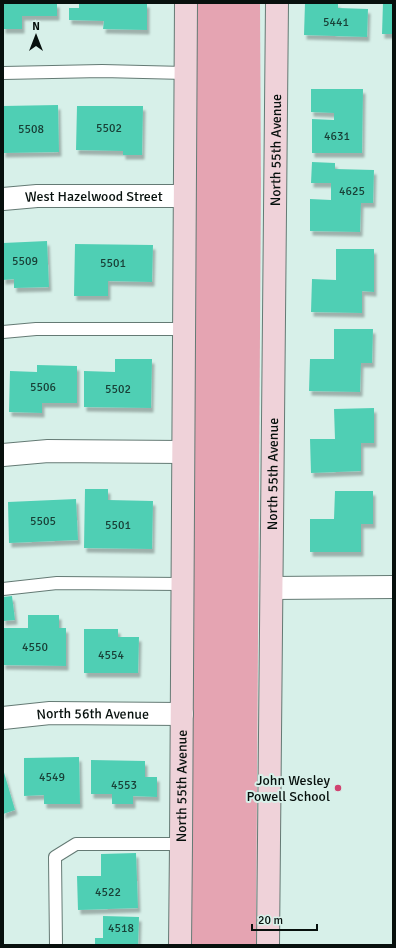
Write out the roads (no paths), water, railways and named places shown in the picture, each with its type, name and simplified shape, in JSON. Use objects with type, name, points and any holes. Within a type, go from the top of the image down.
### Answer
[{"type":"street","name":"North 55th Avenue","points":[[180,945],[186,3]]},
{"type":"street","name":"North 55th Avenue","points":[[268,945],[277,3]]},
{"type":"street","name":"West Hazelwood Street","points":[[3,199],[37,196],[184,196]]},
{"type":"street","points":[[3,455],[48,451],[183,452]]},
{"type":"street","points":[[272,588],[393,587]]},
{"type":"street","name":"North 56th Avenue","points":[[3,718],[50,713],[182,714]]},
{"type":"lane","points":[[3,73],[185,73]]},
{"type":"lane","points":[[3,332],[36,329],[184,329]]},
{"type":"lane","points":[[3,589],[57,583],[182,584]]},
{"type":"lane","points":[[56,945],[55,857],[76,844],[181,844]]},
{"type":"place","name":"John Wesley Powell School","points":[[338,788]]}]
